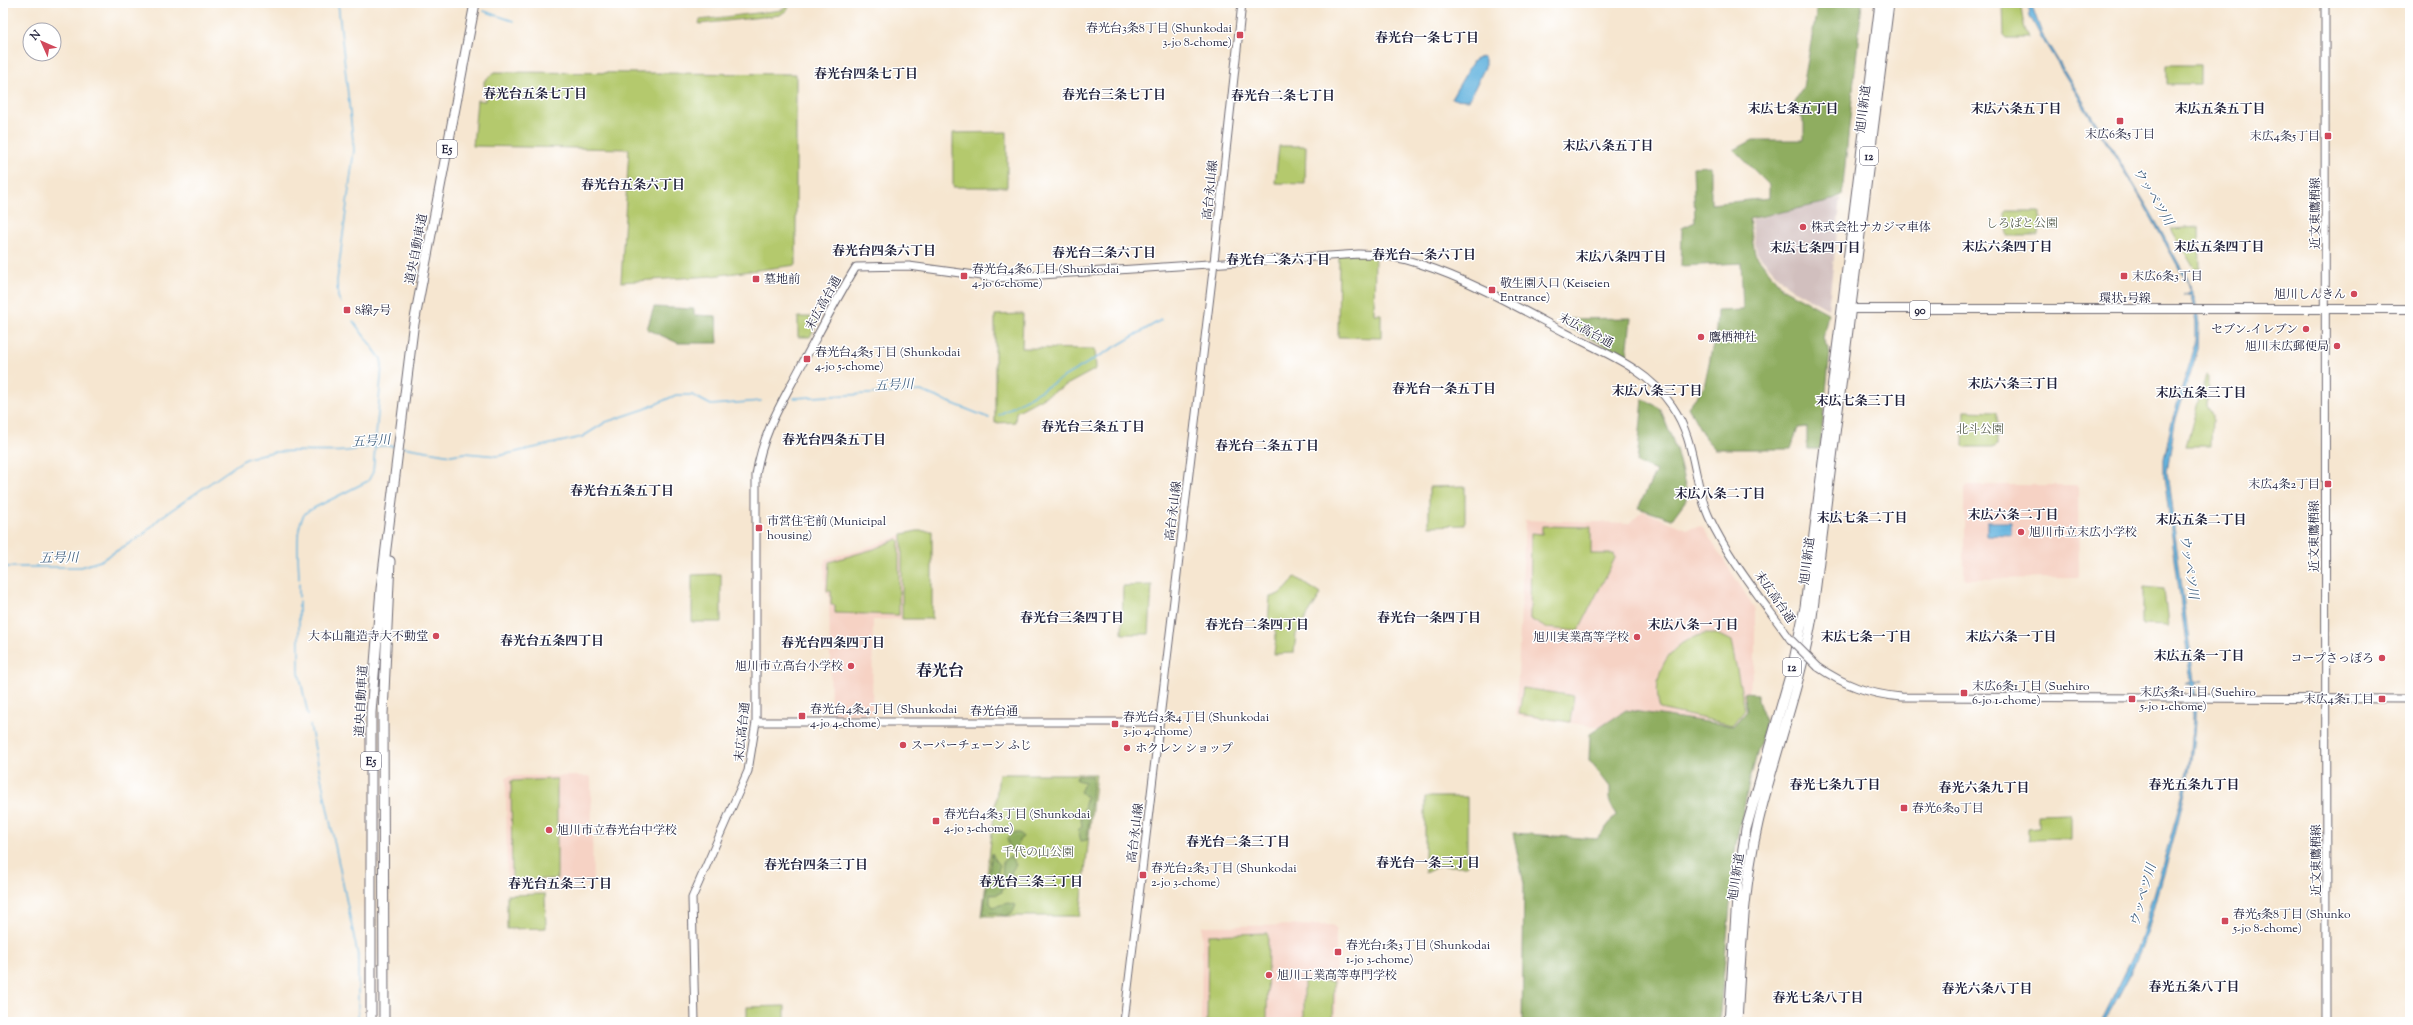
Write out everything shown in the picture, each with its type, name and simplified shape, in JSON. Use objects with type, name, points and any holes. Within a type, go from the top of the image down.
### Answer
[{"type":"highway","name":"道央自動車道","points":[[371,1022],[371,713],[381,589],[413,329],[475,3]]},
{"type":"highway","name":"旭川新道","points":[[1737,1022],[1744,900],[1750,859],[1767,787],[1807,647],[1880,3]]},
{"type":"highway","name":"旭川新道","points":[[1729,1022],[1738,882],[1745,836],[1793,665],[1805,608],[1889,3]]},
{"type":"highway","name":"道央自動車道","points":[[384,1022],[383,714],[392,502]]},
{"type":"main road","name":"環状1号線","points":[[1846,309],[2410,309]]},
{"type":"street","name":"高台永山線","points":[[1124,1022],[1214,262],[1242,3]]},
{"type":"street","name":"近文東鷹栖線","points":[[2325,3],[2326,1022]]},
{"type":"street","name":"末広高台通","points":[[695,1022],[692,898],[748,771],[756,722],[756,475],[759,456],[765,436],[780,402],[856,267],[909,266],[997,278],[1214,262],[1359,254],[1382,254],[1419,263],[1511,304],[1634,369],[1664,395],[1679,417],[1692,450],[1702,496],[1709,517],[1721,539],[1790,639],[1818,667],[1834,678],[1863,691],[1901,697],[2326,698]]},
{"type":"street","points":[[2326,698],[2410,699]]},
{"type":"street","name":"春光台通","points":[[756,722],[1159,722]]},
{"type":"shaded area","points":[[1841,198],[1828,309],[1787,286],[1757,253],[1751,220]]},
{"type":"shaded area","name":"旭川市立末広小学校","points":[[1967,485],[2076,485],[2078,488],[2079,578],[1966,579],[1964,577],[1964,488]]},
{"type":"shaded area","name":"旭川実業高等学校","points":[[1643,511],[1686,529],[1702,526],[1755,609],[1755,664],[1747,697],[1727,718],[1617,729],[1516,716],[1525,520],[1630,523]]},
{"type":"shaded area","name":"旭川市立高台小学校","points":[[901,535],[901,619],[873,620],[872,713],[831,715],[829,596],[825,589],[825,559],[860,550]]},
{"type":"shaded area","name":"旭川市立春光台中学校","points":[[509,776],[589,776],[591,778],[593,883],[591,885],[509,885],[507,882],[506,778]]},
{"type":"shaded area","name":"旭川工業高等専門学校","points":[[1332,925],[1336,928],[1336,1022],[1201,1022],[1202,926]]},
{"type":"green space","points":[[791,3],[787,10],[780,15],[699,24],[700,20],[782,10]]},
{"type":"green space","points":[[1818,3],[1862,3],[1842,195],[1824,203],[1749,219],[1755,254],[1783,289],[1828,313],[1823,339],[1830,352],[1820,449],[1807,449],[1807,427],[1798,428],[1791,449],[1715,449],[1705,438],[1688,407],[1704,387],[1716,330],[1717,311],[1743,310],[1741,263],[1681,266],[1682,228],[1695,222],[1693,167],[1711,166],[1711,204],[1769,198],[1769,185],[1734,150],[1753,140],[1804,140],[1804,123],[1793,105],[1803,87]]},
{"type":"green space","points":[[2003,3],[2020,3],[2025,30],[2029,38],[2007,38],[2004,35]]},
{"type":"green space","points":[[2167,65],[2200,65],[2200,84],[2167,84]]},
{"type":"green space","points":[[495,72],[796,74],[796,265],[712,276],[621,282],[629,149],[473,146],[477,100],[485,101],[484,81]]},
{"type":"green space","points":[[1007,132],[1007,187],[953,187],[953,133]]},
{"type":"green space","points":[[1279,146],[1306,146],[1305,184],[1275,183]]},
{"type":"green space","name":"しろばと公園","points":[[2007,211],[2040,211],[2039,236],[2007,236],[2005,213]]},
{"type":"green space","points":[[2199,227],[2200,269],[2195,270],[2171,229]]},
{"type":"green space","points":[[1339,254],[1375,254],[1374,314],[1381,314],[1381,338],[1338,337]]},
{"type":"green space","points":[[654,307],[694,309],[694,315],[716,316],[718,343],[678,343],[647,329]]},
{"type":"green space","points":[[1023,314],[1022,348],[1095,349],[1096,369],[1016,412],[1015,422],[995,423],[995,315]]},
{"type":"green space","points":[[798,317],[814,317],[818,322],[810,337],[798,337]]},
{"type":"green space","points":[[1631,318],[1627,356],[1561,324],[1562,319]]},
{"type":"green space","points":[[2206,374],[2208,375],[2207,407],[2212,415],[2211,446],[2186,446]]},
{"type":"green space","points":[[1643,399],[1660,408],[1676,449],[1686,489],[1686,500],[1672,519],[1638,508],[1656,471],[1637,463]]},
{"type":"green space","name":"北斗公園","points":[[1964,411],[1997,412],[1997,445],[1995,447],[1965,447],[1963,445]]},
{"type":"green space","points":[[1465,486],[1465,525],[1429,526],[1429,487]]},
{"type":"green space","points":[[1542,526],[1591,527],[1591,554],[1614,554],[1615,558],[1578,631],[1546,628],[1530,619],[1531,533],[1542,534]]},
{"type":"green space","points":[[917,531],[932,531],[932,619],[902,619],[902,534]]},
{"type":"green space","points":[[897,539],[899,540],[899,615],[835,613],[835,605],[831,605],[831,591],[827,591],[829,562],[874,549]]},
{"type":"green space","points":[[721,574],[721,622],[692,622],[692,575]]},
{"type":"green space","points":[[1295,577],[1321,594],[1296,634],[1294,653],[1274,654],[1276,636],[1274,628],[1268,622],[1270,597],[1285,590]]},
{"type":"green space","points":[[1152,585],[1149,634],[1122,634],[1123,586]]},
{"type":"green space","points":[[2143,587],[2164,589],[2168,626],[2143,625]]},
{"type":"green space","points":[[1705,634],[1717,634],[1731,641],[1745,710],[1733,725],[1660,709],[1658,684],[1660,672],[1665,661],[1681,644],[1692,638]]},
{"type":"green space","points":[[1523,688],[1574,696],[1570,722],[1519,714]]},
{"type":"green space","points":[[1744,693],[1758,694],[1758,701],[1766,722],[1750,779],[1736,843],[1719,1022],[1522,1022],[1524,884],[1513,833],[1597,839],[1616,815],[1610,803],[1610,787],[1589,760],[1590,734],[1626,710],[1734,726],[1747,711]]},
{"type":"green space","name":"千代の山公園","points":[[999,774],[1096,774],[1080,916],[982,916]]},
{"type":"green space","points":[[1077,776],[1093,776],[1087,840],[1081,841],[1078,830],[1082,827],[1081,819],[1087,797],[1080,792],[1085,782],[1076,780]]},
{"type":"green space","points":[[557,779],[557,879],[512,880],[511,781]]},
{"type":"green space","points":[[1425,797],[1467,797],[1467,866],[1439,866],[1425,873]]},
{"type":"green space","points":[[2069,814],[2071,817],[2071,839],[2028,840],[2028,828],[2039,827],[2039,815]]},
{"type":"green space","points":[[1013,833],[1020,833],[1023,837],[1019,840],[1018,847],[1010,851],[1007,838]]},
{"type":"green space","points":[[992,853],[1000,865],[998,871],[1000,885],[1002,883],[1003,861],[1010,856],[1016,865],[1011,872],[1015,879],[1010,886],[1002,888],[1002,892],[995,895],[990,893],[990,903],[993,907],[1008,903],[1016,905],[1013,912],[1006,916],[996,913],[983,914]]},
{"type":"green space","points":[[545,894],[546,928],[507,929],[507,895]]},
{"type":"green space","points":[[1268,933],[1267,1022],[1207,1022],[1208,935]]},
{"type":"green space","points":[[1304,981],[1334,981],[1333,1020],[1304,1020]]},
{"type":"green space","points":[[785,1006],[785,1022],[747,1022],[747,1007]]},
{"type":"water","points":[[2028,3],[2031,3],[2042,34],[2150,211],[2186,277],[2195,299],[2199,324],[2198,349],[2175,422],[2167,472],[2194,681],[2204,682],[2195,683],[2194,732],[2188,778],[2178,823],[2151,922],[2136,961],[2104,1022],[2101,1022],[2141,940],[2181,800],[2189,761],[2193,717],[2191,683],[2185,683],[2191,681],[2164,476],[2164,459],[2172,421],[2196,343],[2196,322],[2191,294],[2183,295],[2190,292],[2187,283],[2141,199],[2040,35],[2030,16]]},
{"type":"water","points":[[1482,56],[1485,59],[1485,67],[1469,100],[1451,99],[1473,61]]},
{"type":"water","points":[[1987,522],[2011,522],[2011,536],[1987,535]]},
{"type":"waterway","points":[[338,3],[354,150],[337,281],[338,297],[341,303]]},
{"type":"waterway","points":[[484,11],[513,21]]},
{"type":"waterway","name":"五号川","points":[[999,415],[1161,320]]},
{"type":"waterway","points":[[299,579],[298,542],[300,523],[303,516],[308,511],[368,481],[373,472],[382,365],[381,359],[353,321]]},
{"type":"waterway","name":"五号川","points":[[794,398],[921,391],[989,418]]},
{"type":"waterway","name":"五号川","points":[[403,447],[451,455],[465,453],[498,456],[582,437],[606,422],[645,409],[676,395],[692,395],[711,405],[761,401]]},
{"type":"waterway","name":"五号川","points":[[3,567],[81,567],[100,561],[143,535],[160,518],[242,461],[254,456],[267,453],[292,451],[333,452],[376,446],[395,446]]},
{"type":"waterway","points":[[299,584],[299,597]]},
{"type":"waterway","points":[[299,602],[299,672],[308,715]]},
{"type":"waterway","points":[[310,725],[358,956],[358,1022]]},
{"type":"place","name":"春光台3条8丁目 (Shunkodai 3-jo 8-chome)","points":[[1240,35]]},
{"type":"place","name":"末広6条5丁目","points":[[2120,121]]},
{"type":"place","name":"末広4条5丁目","points":[[2328,136]]},
{"type":"place","name":"株式会社ナカジマ車体","points":[[1803,227]]},
{"type":"place","name":"春光台4条6丁目 (Shunkodai 4-jo 6-chome)","points":[[964,276]]},
{"type":"place","name":"末広6条3丁目","points":[[2124,276]]},
{"type":"place","name":"墓地前","points":[[756,279]]},
{"type":"place","name":"敬生園入口 (Keiseien Entrance)","points":[[1492,290]]},
{"type":"place","name":"旭川しんきん","points":[[2354,294]]},
{"type":"place","name":"8線7号","points":[[347,310]]},
{"type":"place","name":"セブン-イレブン","points":[[2306,329]]},
{"type":"place","name":"鷹栖神社","points":[[1701,337]]},
{"type":"place","name":"旭川末広郵便局","points":[[2337,346]]},
{"type":"place","name":"春光台4条5丁目 (Shunkodai 4-jo 5-chome)","points":[[807,359]]},
{"type":"place","name":"末広4条2丁目","points":[[2328,484]]},
{"type":"place","name":"市営住宅前 (Municipal housing)","points":[[759,528]]},
{"type":"place","name":"旭川市立末広小学校","points":[[2021,532]]},
{"type":"place","name":"大本山龍造寺大不動堂","points":[[436,636]]},
{"type":"place","name":"旭川実業高等学校","points":[[1637,637]]},
{"type":"place","name":"コープさっぽろ","points":[[2382,658]]},
{"type":"place","name":"旭川市立高台小学校","points":[[851,666]]},
{"type":"place","name":"末広6条1丁目 (Suehiro 6-jo 1-chome)","points":[[1964,693]]},
{"type":"place","name":"末広5条1丁目 (Suehiro 5-jo 1-chome)","points":[[2132,699]]},
{"type":"place","name":"末広4条1丁目","points":[[2382,699]]},
{"type":"place","name":"春光台4条4丁目 (Shunkodai 4-jo 4-chome)","points":[[802,716]]},
{"type":"place","name":"春光台3条4丁目 (Shunkodai 3-jo 4-chome)","points":[[1115,724]]},
{"type":"place","name":"スーパーチェーン ふじ","points":[[903,745]]},
{"type":"place","name":"ホクレン ショップ","points":[[1127,748]]},
{"type":"place","name":"春光6条9丁目","points":[[1904,808]]},
{"type":"place","name":"春光台4条3丁目 (Shunkodai 4-jo 3-chome)","points":[[936,821]]},
{"type":"place","name":"旭川市立春光台中学校","points":[[549,830]]},
{"type":"place","name":"春光台2条3丁目 (Shunkodai 2-jo 3-chome)","points":[[1143,875]]},
{"type":"place","name":"春光5条8丁目 (Shunko 5-jo 8-chome)","points":[[2225,921]]},
{"type":"place","name":"春光台1条3丁目 (Shunkodai 1-jo 3-chome)","points":[[1338,952]]},
{"type":"place","name":"旭川工業高等専門学校","points":[[1269,975]]},
{"type":"district","name":"春光台一条七丁目","points":[[1427,37]]},
{"type":"district","name":"春光台四条七丁目","points":[[866,73]]},
{"type":"district","name":"春光台五条七丁目","points":[[535,93]]},
{"type":"district","name":"春光台三条七丁目","points":[[1114,94]]},
{"type":"district","name":"春光台二条七丁目","points":[[1283,95]]},
{"type":"district","name":"末広七条五丁目","points":[[1793,108]]},
{"type":"district","name":"末広六条五丁目","points":[[2016,108]]},
{"type":"district","name":"末広五条五丁目","points":[[2220,108]]},
{"type":"district","name":"末広八条五丁目","points":[[1608,145]]},
{"type":"district","name":"春光台五条六丁目","points":[[633,184]]},
{"type":"district","name":"末広六条四丁目","points":[[2007,246]]},
{"type":"district","name":"末広五条四丁目","points":[[2219,246]]},
{"type":"district","name":"末広七条四丁目","points":[[1815,247]]},
{"type":"district","name":"春光台四条六丁目","points":[[884,250]]},
{"type":"district","name":"春光台三条六丁目","points":[[1104,252]]},
{"type":"district","name":"春光台一条六丁目","points":[[1424,254]]},
{"type":"district","name":"末広八条四丁目","points":[[1621,256]]},
{"type":"district","name":"春光台二条六丁目","points":[[1278,259]]},
{"type":"district","name":"末広六条三丁目","points":[[2013,383]]},
{"type":"district","name":"春光台一条五丁目","points":[[1444,388]]},
{"type":"district","name":"末広八条三丁目","points":[[1657,390]]},
{"type":"district","name":"末広五条三丁目","points":[[2201,392]]},
{"type":"district","name":"末広七条三丁目","points":[[1861,400]]},
{"type":"district","name":"春光台三条五丁目","points":[[1093,426]]},
{"type":"district","name":"春光台四条五丁目","points":[[834,439]]},
{"type":"district","name":"春光台二条五丁目","points":[[1267,445]]},
{"type":"district","name":"春光台五条五丁目","points":[[622,490]]},
{"type":"district","name":"末広八条二丁目","points":[[1720,493]]},
{"type":"district","name":"末広六条二丁目","points":[[2013,514]]},
{"type":"district","name":"末広七条二丁目","points":[[1862,517]]},
{"type":"district","name":"末広五条二丁目","points":[[2201,519]]},
{"type":"district","name":"春光台三条四丁目","points":[[1072,617]]},
{"type":"district","name":"春光台一条四丁目","points":[[1429,617]]},
{"type":"district","name":"春光台二条四丁目","points":[[1257,624]]},
{"type":"district","name":"末広八条一丁目","points":[[1693,624]]},
{"type":"district","name":"末広七条一丁目","points":[[1866,636]]},
{"type":"district","name":"末広六条一丁目","points":[[2011,636]]},
{"type":"district","name":"春光台五条四丁目","points":[[552,640]]},
{"type":"district","name":"春光台四条四丁目","points":[[833,642]]},
{"type":"district","name":"末広五条一丁目","points":[[2199,655]]},
{"type":"district","name":"春光台","points":[[940,670]]},
{"type":"district","name":"春光七条九丁目","points":[[1835,784]]},
{"type":"district","name":"春光五条九丁目","points":[[2194,784]]},
{"type":"district","name":"春光六条九丁目","points":[[1984,787]]},
{"type":"district","name":"春光台二条三丁目","points":[[1238,841]]},
{"type":"district","name":"春光台一条三丁目","points":[[1428,862]]},
{"type":"district","name":"春光台四条三丁目","points":[[816,864]]},
{"type":"district","name":"春光台三条三丁目","points":[[1031,881]]},
{"type":"district","name":"春光台五条三丁目","points":[[560,883]]},
{"type":"district","name":"春光五条八丁目","points":[[2194,986]]},
{"type":"district","name":"春光六条八丁目","points":[[1987,988]]},
{"type":"district","name":"春光七条八丁目","points":[[1818,997]]},
{"type":"water label","name":"ウッペツ川","points":[[2154,196]]},
{"type":"water label","name":"ウッペツ川","points":[[2190,567]]},
{"type":"water label","name":"ウッペツ川","points":[[2142,895]]}]
